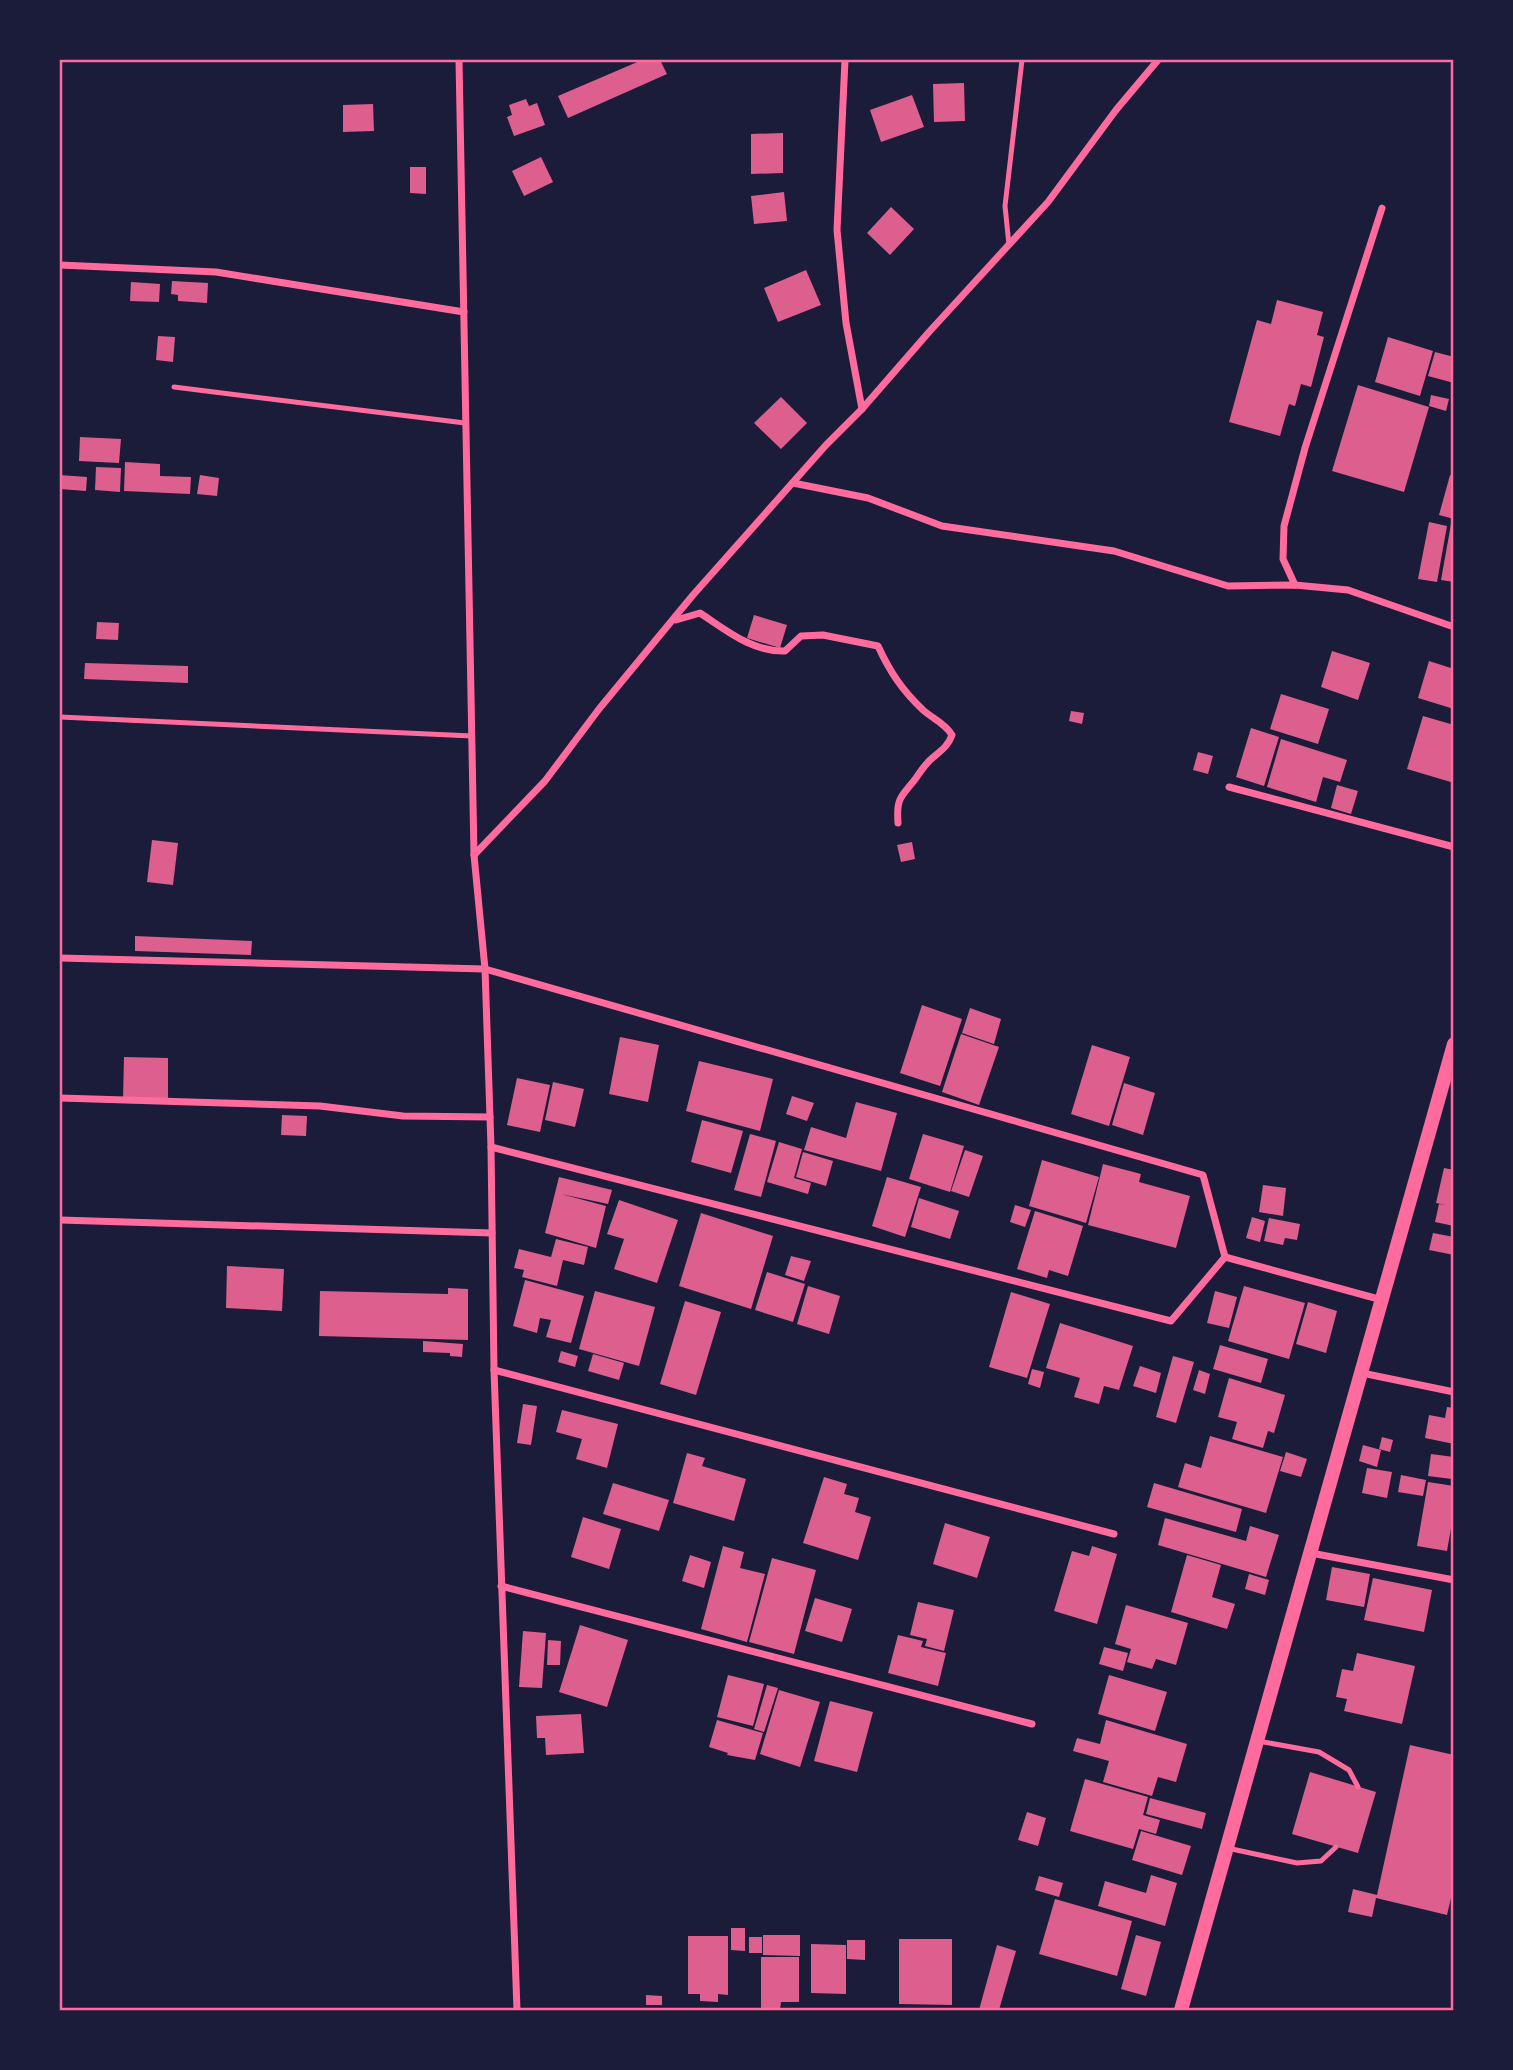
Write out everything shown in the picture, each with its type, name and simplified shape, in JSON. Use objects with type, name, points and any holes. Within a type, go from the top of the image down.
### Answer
[{"type":"main road","points":[[1181,2011],[1454,1044]]},
{"type":"street","points":[[460,60],[474,855],[485,968],[494,1370],[517,2011]]},
{"type":"street","points":[[845,60],[837,230],[846,323],[862,409]]},
{"type":"street","points":[[474,855],[545,781],[598,709],[693,595],[825,445],[862,409],[1048,202],[1116,110],[1158,60]]},
{"type":"street","points":[[1295,585],[1283,559],[1284,526],[1305,448],[1382,208]]},
{"type":"street","points":[[60,265],[216,272],[464,312]]},
{"type":"street","points":[[793,483],[867,498],[942,526],[1114,551],[1228,586],[1295,585],[1348,590],[1454,627]]},
{"type":"street","points":[[674,620],[700,613],[743,642],[777,651],[785,651],[801,636],[823,635],[878,646],[893,677],[924,710],[947,726],[953,735],[948,745],[922,768],[916,779],[903,791],[897,808],[898,823]]},
{"type":"street","points":[[1229,788],[1454,847]]},
{"type":"street","points":[[60,958],[485,968],[1203,1175],[1225,1257]]},
{"type":"street","points":[[60,1098],[320,1106],[404,1116],[490,1118]]},
{"type":"street","points":[[491,1147],[1171,1321],[1225,1257]]},
{"type":"street","points":[[60,1220],[492,1233]]},
{"type":"street","points":[[1225,1257],[1382,1300]]},
{"type":"street","points":[[494,1370],[1114,1534]]},
{"type":"street","points":[[1361,1373],[1454,1392]]},
{"type":"street","points":[[1310,1553],[1454,1580]]},
{"type":"street","points":[[501,1586],[1032,1724]]},
{"type":"lane","points":[[1009,245],[1005,206],[1022,60]]},
{"type":"lane","points":[[174,387],[465,424]]},
{"type":"lane","points":[[60,717],[472,736]]},
{"type":"lane","points":[[1257,1741],[1320,1752],[1349,1770],[1358,1787]]},
{"type":"lane","points":[[1227,1848],[1297,1863],[1321,1861],[1336,1847]]},
{"type":"building","points":[[642,60],[660,60],[667,74],[568,118],[558,96]]},
{"type":"building","points":[[964,83],[965,121],[934,122],[933,84]]},
{"type":"building","points":[[912,95],[924,127],[881,142],[870,110]]},
{"type":"building","points":[[526,99],[529,106],[537,103],[545,125],[514,136],[507,117],[512,115],[509,105]]},
{"type":"building","points":[[373,104],[374,131],[343,132],[343,105]]},
{"type":"building","points":[[783,133],[783,173],[751,174],[751,134]]},
{"type":"building","points":[[541,157],[553,182],[524,196],[512,171]]},
{"type":"building","points":[[410,167],[426,167],[426,194],[410,193]]},
{"type":"building","points":[[784,192],[787,221],[754,224],[751,196]]},
{"type":"building","points":[[891,207],[914,229],[890,255],[867,233]]},
{"type":"building","points":[[806,270],[821,305],[778,322],[764,288]]},
{"type":"building","points":[[172,281],[208,283],[207,303],[178,301],[178,295],[171,294]]},
{"type":"building","points":[[131,282],[160,284],[159,302],[130,301]]},
{"type":"building","points":[[1277,300],[1323,312],[1317,335],[1324,337],[1311,387],[1301,384],[1295,406],[1289,404],[1280,436],[1229,422],[1257,320],[1271,324]]},
{"type":"building","points":[[158,336],[175,337],[173,362],[156,360]]},
{"type":"building","points":[[1388,337],[1433,351],[1420,396],[1375,382]]},
{"type":"building","points":[[1435,352],[1454,357],[1454,383],[1428,376]]},
{"type":"building","points":[[1358,385],[1429,407],[1404,492],[1332,471]]},
{"type":"building","points":[[1431,395],[1449,399],[1446,411],[1429,406]]},
{"type":"building","points":[[781,397],[807,423],[781,449],[754,423]]},
{"type":"building","points":[[80,437],[121,439],[119,463],[79,461]]},
{"type":"building","points":[[125,462],[160,464],[160,476],[191,477],[190,494],[124,491]]},
{"type":"building","points":[[96,467],[121,468],[120,492],[95,490]]},
{"type":"building","points":[[60,475],[87,477],[86,491],[60,489]]},
{"type":"building","points":[[200,475],[219,478],[217,496],[197,494]]},
{"type":"building","points":[[1450,475],[1454,476],[1454,519],[1439,515]]},
{"type":"building","points":[[1429,522],[1447,526],[1437,582],[1418,579]]},
{"type":"building","points":[[1451,524],[1454,525],[1454,582],[1441,580]]},
{"type":"building","points":[[754,615],[787,625],[780,648],[747,638]]},
{"type":"building","points":[[97,622],[119,623],[118,640],[96,639]]},
{"type":"building","points":[[1332,651],[1370,663],[1358,700],[1321,687]]},
{"type":"building","points":[[1429,661],[1454,669],[1454,709],[1418,698]]},
{"type":"building","points":[[85,663],[188,666],[188,683],[84,679]]},
{"type":"building","points":[[1281,694],[1329,709],[1318,744],[1270,729]]},
{"type":"building","points":[[1071,711],[1084,713],[1082,724],[1069,721]]},
{"type":"building","points":[[1423,716],[1454,725],[1454,783],[1407,769]]},
{"type":"building","points":[[1251,728],[1279,737],[1264,786],[1236,777]]},
{"type":"building","points":[[1281,739],[1347,760],[1340,782],[1323,777],[1316,802],[1267,787]]},
{"type":"building","points":[[1198,752],[1213,756],[1208,774],[1193,770]]},
{"type":"building","points":[[1337,785],[1358,791],[1351,814],[1331,808]]},
{"type":"building","points":[[152,840],[178,843],[173,885],[147,882]]},
{"type":"building","points":[[912,842],[915,859],[901,862],[897,845]]},
{"type":"building","points":[[135,936],[252,941],[251,955],[135,951]]},
{"type":"building","points":[[922,1005],[962,1019],[940,1086],[900,1073]]},
{"type":"building","points":[[970,1008],[1001,1019],[994,1044],[962,1033]]},
{"type":"building","points":[[961,1034],[999,1047],[979,1105],[942,1092]]},
{"type":"building","points":[[620,1037],[659,1045],[648,1102],[609,1094]]},
{"type":"building","points":[[1092,1045],[1130,1057],[1109,1126],[1071,1114]]},
{"type":"building","points":[[124,1057],[168,1058],[168,1100],[123,1099]]},
{"type":"building","points":[[699,1061],[773,1079],[760,1131],[686,1111]]},
{"type":"building","points":[[517,1078],[550,1085],[540,1132],[507,1125]]},
{"type":"building","points":[[553,1082],[584,1089],[575,1127],[545,1120]]},
{"type":"building","points":[[1124,1083],[1155,1093],[1143,1135],[1112,1125]]},
{"type":"building","points":[[792,1096],[814,1103],[807,1121],[786,1114]]},
{"type":"building","points":[[856,1102],[897,1113],[881,1171],[804,1150],[811,1127],[846,1138]]},
{"type":"building","points":[[282,1115],[307,1116],[306,1136],[281,1135]]},
{"type":"building","points":[[702,1120],[743,1131],[731,1173],[691,1162]]},
{"type":"building","points":[[750,1134],[776,1141],[761,1197],[734,1190]]},
{"type":"building","points":[[923,1134],[964,1146],[950,1192],[909,1179]]},
{"type":"building","points":[[779,1142],[802,1149],[794,1178],[811,1183],[808,1194],[767,1182]]},
{"type":"building","points":[[965,1150],[983,1156],[969,1197],[951,1191]]},
{"type":"building","points":[[803,1152],[833,1161],[826,1186],[796,1177]]},
{"type":"building","points":[[1042,1160],[1099,1177],[1086,1223],[1029,1206]]},
{"type":"building","points":[[1103,1164],[1141,1174],[1139,1182],[1190,1196],[1176,1248],[1088,1225]]},
{"type":"building","points":[[1444,1168],[1454,1170],[1454,1226],[1435,1222],[1439,1204],[1446,1205],[1436,1203]]},
{"type":"building","points":[[559,1177],[612,1190],[608,1204],[561,1194],[606,1206],[596,1248],[545,1233]]},
{"type":"building","points":[[887,1177],[921,1187],[905,1237],[872,1226]]},
{"type":"building","points":[[1263,1185],[1286,1188],[1283,1216],[1259,1212]]},
{"type":"building","points":[[919,1198],[959,1211],[950,1239],[911,1227]]},
{"type":"building","points":[[619,1200],[678,1220],[657,1283],[614,1269],[624,1239],[607,1234]]},
{"type":"building","points":[[1015,1205],[1031,1210],[1025,1227],[1010,1222]]},
{"type":"building","points":[[1035,1211],[1083,1226],[1068,1276],[1049,1270],[1047,1278],[1017,1269]]},
{"type":"building","points":[[701,1213],[773,1236],[751,1309],[679,1286]]},
{"type":"building","points":[[1252,1217],[1265,1221],[1260,1242],[1246,1238]]},
{"type":"building","points":[[1269,1218],[1300,1224],[1297,1240],[1285,1238],[1283,1245],[1264,1241]]},
{"type":"building","points":[[1433,1233],[1454,1237],[1454,1255],[1429,1250]]},
{"type":"building","points":[[556,1239],[588,1247],[584,1265],[563,1260],[557,1286],[522,1277],[524,1270],[514,1268],[519,1249],[551,1257]]},
{"type":"building","points":[[791,1256],[811,1261],[804,1281],[785,1275]]},
{"type":"building","points":[[227,1266],[284,1269],[282,1311],[226,1308]]},
{"type":"building","points":[[767,1272],[805,1284],[793,1322],[755,1310]]},
{"type":"building","points":[[525,1280],[584,1296],[571,1343],[546,1337],[551,1320],[540,1318],[537,1333],[513,1326]]},
{"type":"building","points":[[808,1286],[840,1296],[829,1334],[797,1324]]},
{"type":"building","points":[[1244,1286],[1305,1303],[1289,1359],[1228,1341]]},
{"type":"building","points":[[448,1288],[468,1289],[468,1340],[319,1336],[320,1291],[448,1294]]},
{"type":"building","points":[[595,1291],[655,1307],[639,1366],[579,1349]]},
{"type":"building","points":[[1215,1291],[1237,1297],[1229,1328],[1207,1323]]},
{"type":"building","points":[[1011,1292],[1050,1304],[1027,1378],[989,1367]]},
{"type":"building","points":[[685,1301],[721,1312],[696,1395],[660,1384]]},
{"type":"building","points":[[1308,1302],[1337,1311],[1326,1353],[1296,1344]]},
{"type":"building","points":[[1060,1323],[1133,1346],[1119,1390],[1104,1386],[1099,1404],[1074,1397],[1080,1378],[1046,1368]]},
{"type":"building","points":[[423,1341],[463,1344],[462,1357],[450,1356],[450,1353],[423,1352]]},
{"type":"building","points":[[1220,1345],[1268,1359],[1261,1383],[1213,1369]]},
{"type":"building","points":[[561,1351],[578,1356],[575,1367],[558,1362]]},
{"type":"building","points":[[593,1354],[624,1363],[619,1380],[588,1371]]},
{"type":"building","points":[[1173,1356],[1194,1362],[1176,1423],[1156,1417]]},
{"type":"building","points":[[1140,1366],[1161,1373],[1156,1393],[1133,1386]]},
{"type":"building","points":[[1032,1369],[1044,1372],[1040,1388],[1028,1384]]},
{"type":"building","points":[[1199,1370],[1210,1374],[1205,1394],[1193,1390]]},
{"type":"building","points":[[1229,1378],[1285,1395],[1274,1433],[1268,1431],[1263,1448],[1232,1439],[1237,1422],[1218,1417]]},
{"type":"building","points":[[523,1404],[537,1406],[531,1445],[517,1443]]},
{"type":"building","points":[[1447,1407],[1454,1408],[1454,1444],[1425,1438],[1429,1415],[1445,1418]]},
{"type":"building","points":[[562,1410],[618,1424],[607,1468],[576,1459],[582,1439],[556,1432]]},
{"type":"building","points":[[1210,1436],[1283,1457],[1266,1513],[1178,1487],[1185,1463],[1201,1468]]},
{"type":"building","points":[[1382,1437],[1393,1440],[1390,1452],[1379,1449]]},
{"type":"building","points":[[1363,1445],[1381,1450],[1377,1467],[1359,1461]]},
{"type":"building","points":[[1286,1452],[1307,1459],[1301,1477],[1280,1471]]},
{"type":"building","points":[[687,1453],[705,1458],[702,1466],[746,1479],[734,1521],[673,1503]]},
{"type":"building","points":[[1431,1454],[1454,1457],[1452,1479],[1428,1476]]},
{"type":"building","points":[[1367,1468],[1392,1472],[1387,1498],[1362,1493]]},
{"type":"building","points":[[1401,1475],[1426,1480],[1423,1496],[1398,1492]]},
{"type":"building","points":[[824,1477],[847,1484],[844,1494],[859,1498],[855,1512],[871,1517],[858,1560],[803,1543]]},
{"type":"building","points":[[1428,1482],[1454,1486],[1454,1511],[1447,1551],[1417,1546]]},
{"type":"building","points":[[613,1483],[669,1500],[659,1531],[603,1514]]},
{"type":"building","points":[[1154,1483],[1242,1509],[1236,1532],[1147,1507]]},
{"type":"building","points":[[583,1517],[621,1529],[609,1569],[571,1557]]},
{"type":"building","points":[[1165,1518],[1246,1541],[1250,1526],[1279,1535],[1266,1577],[1158,1545]]},
{"type":"building","points":[[945,1523],[990,1537],[977,1578],[933,1564]]},
{"type":"building","points":[[723,1546],[744,1552],[740,1568],[765,1574],[747,1642],[701,1629]]},
{"type":"building","points":[[1092,1546],[1117,1554],[1097,1624],[1054,1611],[1072,1551],[1089,1556]]},
{"type":"building","points":[[690,1555],[711,1562],[704,1588],[682,1581]]},
{"type":"building","points":[[1187,1555],[1221,1565],[1212,1597],[1235,1604],[1227,1629],[1171,1612]]},
{"type":"building","points":[[772,1558],[816,1570],[794,1654],[749,1642]]},
{"type":"building","points":[[1332,1567],[1370,1574],[1364,1607],[1326,1600]]},
{"type":"building","points":[[1249,1574],[1269,1580],[1265,1595],[1245,1589]]},
{"type":"building","points":[[1373,1578],[1432,1590],[1424,1632],[1364,1620]]},
{"type":"building","points":[[815,1598],[852,1609],[842,1642],[805,1631]]},
{"type":"building","points":[[918,1602],[954,1610],[944,1651],[925,1646],[927,1639],[910,1635]]},
{"type":"building","points":[[1126,1605],[1188,1623],[1176,1665],[1156,1659],[1152,1669],[1127,1662],[1131,1649],[1115,1644]]},
{"type":"building","points":[[580,1625],[628,1640],[607,1707],[559,1692]]},
{"type":"building","points":[[523,1631],[546,1633],[542,1688],[519,1687]]},
{"type":"building","points":[[898,1635],[923,1641],[921,1647],[946,1653],[938,1686],[888,1673]]},
{"type":"building","points":[[548,1640],[561,1641],[560,1665],[547,1665]]},
{"type":"building","points":[[1104,1647],[1128,1653],[1123,1671],[1099,1664]]},
{"type":"building","points":[[1357,1653],[1415,1666],[1402,1724],[1344,1711],[1347,1699],[1336,1697],[1342,1669],[1353,1671]]},
{"type":"building","points":[[728,1675],[764,1684],[753,1726],[717,1717]]},
{"type":"building","points":[[1109,1675],[1167,1692],[1155,1731],[1098,1714]]},
{"type":"building","points":[[767,1685],[778,1688],[764,1732],[754,1729]]},
{"type":"building","points":[[779,1690],[820,1702],[800,1767],[760,1754]]},
{"type":"building","points":[[830,1701],[873,1712],[857,1772],[814,1761]]},
{"type":"building","points":[[581,1714],[584,1753],[546,1755],[545,1738],[537,1738],[536,1716]]},
{"type":"building","points":[[717,1720],[763,1733],[755,1760],[727,1755],[728,1753],[709,1747]]},
{"type":"building","points":[[1106,1720],[1187,1744],[1176,1782],[1158,1777],[1152,1796],[1103,1782],[1109,1761],[1073,1751],[1077,1738],[1100,1744]]},
{"type":"building","points":[[1410,1745],[1454,1755],[1454,1885],[1447,1915],[1376,1898],[1372,1917],[1348,1912],[1353,1889],[1377,1895]]},
{"type":"building","points":[[1310,1772],[1376,1792],[1358,1853],[1292,1834]]},
{"type":"building","points":[[1085,1779],[1148,1797],[1143,1815],[1160,1820],[1156,1834],[1139,1829],[1133,1849],[1070,1831]]},
{"type":"building","points":[[1150,1798],[1206,1813],[1202,1829],[1146,1814]]},
{"type":"building","points":[[1027,1812],[1046,1818],[1038,1846],[1018,1840]]},
{"type":"building","points":[[1141,1831],[1191,1846],[1182,1875],[1132,1860]]},
{"type":"building","points":[[1151,1875],[1177,1883],[1165,1926],[1098,1906],[1105,1881],[1146,1893]]},
{"type":"building","points":[[1039,1876],[1063,1883],[1059,1897],[1035,1890]]},
{"type":"building","points":[[1055,1899],[1132,1921],[1117,1976],[1039,1954]]},
{"type":"building","points":[[731,1928],[745,1928],[745,1951],[731,1950]]},
{"type":"building","points":[[763,1935],[800,1935],[800,1956],[763,1955]]},
{"type":"building","points":[[1136,1935],[1161,1942],[1146,1996],[1121,1989]]},
{"type":"building","points":[[688,1936],[728,1936],[728,1995],[718,1994],[718,2002],[700,2001],[700,1994],[688,1994]]},
{"type":"building","points":[[749,1937],[762,1937],[762,1953],[749,1953]]},
{"type":"building","points":[[899,1939],[952,1939],[952,2005],[899,2004]]},
{"type":"building","points":[[847,1940],[865,1940],[865,1960],[847,1959]]},
{"type":"building","points":[[811,1944],[846,1945],[846,1994],[811,1993]]},
{"type":"building","points":[[997,1945],[1016,1951],[999,2010],[979,2010]]},
{"type":"building","points":[[761,1957],[799,1957],[799,2002],[781,2002],[780,2010],[761,2010]]},
{"type":"building","points":[[646,1995],[662,1996],[662,2005],[646,2005]]}]
